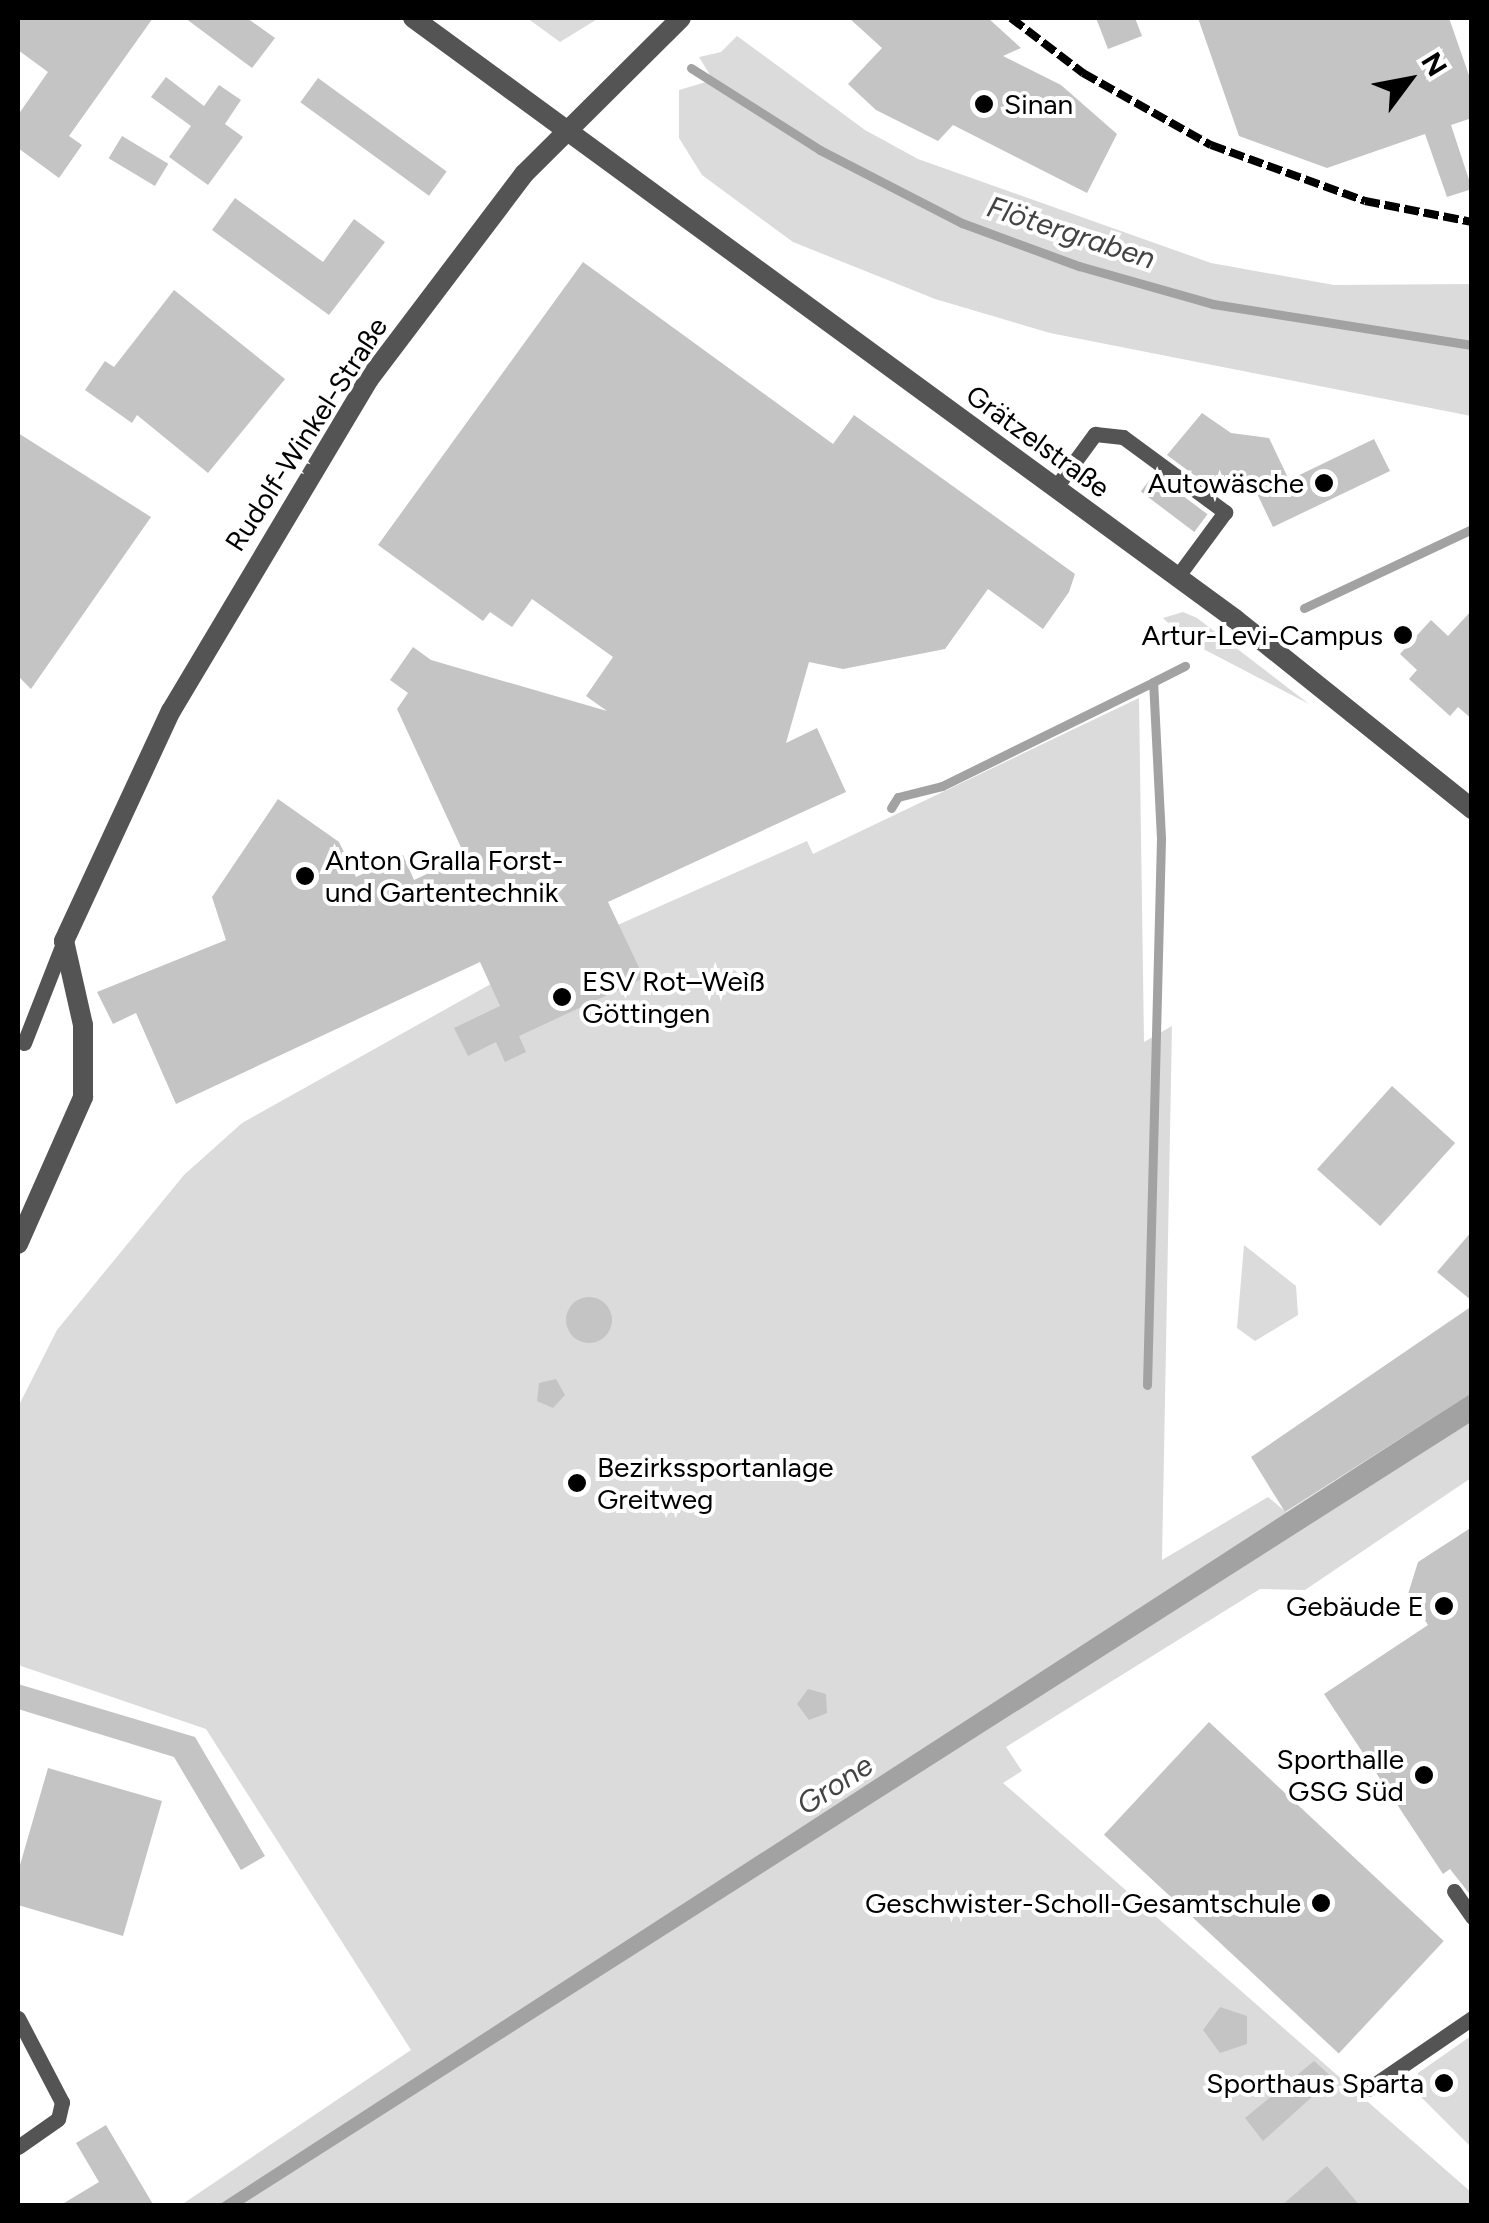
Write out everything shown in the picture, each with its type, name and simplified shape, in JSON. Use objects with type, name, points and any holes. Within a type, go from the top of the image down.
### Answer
[{"type":"street","name":"Grätzelstraße","points":[[413,18],[1178,577],[1472,809]]},
{"type":"street","name":"Rudolf-Winkel-Straße","points":[[64,941],[171,710],[258,553],[370,379],[563,130],[681,18]]},
{"type":"street","points":[[18,1244],[85,1082],[83,1025],[64,941]]},
{"type":"lane","points":[[1056,487],[1095,434],[1123,437],[1225,512],[1178,577]]},
{"type":"lane","name":"Rudolf-Winkel-Straße","points":[[24,1042],[64,941]]},
{"type":"lane","points":[[1454,1890],[1472,1917]]},
{"type":"lane","points":[[18,2018],[62,2102],[58,2120],[18,2148]]},
{"type":"lane","points":[[1368,2089],[1472,2018]]},
{"type":"shaded area","points":[[527,18],[599,18],[560,42]]},
{"type":"shaded area","points":[[737,36],[865,130],[918,159],[1211,263],[1334,285],[1471,284],[1471,416],[1050,333],[935,299],[793,242],[702,175],[679,138],[679,90],[713,80],[699,57],[721,52]]},
{"type":"shaded area","points":[[1183,612],[1197,618],[1309,704],[1186,640],[1163,618]]},
{"type":"shaded area","name":"Bezirkssportanlage Greitweg","points":[[1139,698],[1144,1042],[1172,1026],[1162,1560],[1268,1497],[1286,1512],[1471,1393],[1471,1478],[1305,1590],[1260,1589],[1006,1747],[1022,1771],[1003,1783],[1471,2192],[1471,2205],[181,2205],[411,2050],[206,1729],[18,1665],[18,1407],[57,1330],[184,1175],[242,1123],[514,971],[807,841],[813,854]]},
{"type":"shaded area","points":[[1244,1245],[1296,1286],[1298,1315],[1255,1341],[1237,1328]]},
{"type":"shaded area","points":[[1471,1393],[1471,1422],[241,2205],[217,2206]]},
{"type":"shaded area","name":"Sporthaus Sparta","points":[[1471,2036],[1471,2147],[1416,2092],[1418,2073]]},
{"type":"building","points":[[18,18],[153,18],[69,136],[82,145],[59,178],[18,148],[18,115],[48,72],[18,50]]},
{"type":"building","points":[[185,18],[247,18],[275,38],[252,68]]},
{"type":"building","name":"Sinan","points":[[849,18],[988,18],[1021,48],[1003,56],[1061,85],[1117,134],[1087,193],[953,125],[938,141],[876,110],[848,84],[882,48]]},
{"type":"building","points":[[1096,18],[1135,18],[1142,36],[1108,49]]},
{"type":"building","points":[[1198,18],[1449,18],[1472,84],[1472,118],[1451,125],[1472,189],[1447,197],[1425,134],[1327,168],[1239,136]]},
{"type":"building","points":[[166,77],[204,106],[219,85],[241,100],[225,124],[243,137],[208,185],[169,157],[191,126],[151,97]]},
{"type":"building","points":[[318,78],[447,171],[429,196],[300,102]]},
{"type":"building","points":[[122,136],[168,164],[155,186],[109,158]]},
{"type":"building","points":[[235,198],[323,262],[354,219],[385,242],[329,315],[212,230]]},
{"type":"building","points":[[583,262],[833,444],[854,415],[1075,574],[1069,592],[1043,629],[988,589],[945,649],[843,669],[809,662],[786,743],[817,728],[846,792],[608,902],[644,978],[519,1036],[526,1052],[505,1062],[496,1042],[468,1056],[454,1028],[500,1006],[480,962],[176,1104],[136,1013],[113,1024],[97,992],[226,940],[212,897],[278,799],[339,842],[356,877],[403,855],[414,880],[465,856],[397,709],[408,693],[390,680],[413,647],[431,660],[607,711],[586,696],[613,657],[532,599],[512,627],[490,612],[483,621],[378,545]]},
{"type":"building","points":[[174,290],[285,379],[208,473],[137,415],[132,423],[85,390],[105,361],[114,367]]},
{"type":"building","points":[[1202,413],[1231,433],[1269,438],[1289,480],[1374,439],[1390,471],[1273,527],[1250,479],[1221,495],[1167,455]]},
{"type":"building","points":[[18,433],[151,517],[31,689],[18,676]]},
{"type":"building","points":[[1154,474],[1208,514],[1194,532],[1141,492]]},
{"type":"building","points":[[1472,610],[1472,719],[1458,707],[1450,716],[1409,679],[1417,670],[1400,654],[1431,620],[1448,636]]},
{"type":"building","points":[[1392,1086],[1455,1143],[1380,1226],[1317,1169]]},
{"type":"building","points":[[1472,1231],[1472,1301],[1437,1272]]},
{"type":"building","points":[[589,1297],[606,1303],[612,1320],[606,1337],[589,1343],[572,1337],[566,1320],[572,1303]]},
{"type":"building","points":[[1472,1306],[1472,1393],[1285,1512],[1251,1457]]},
{"type":"building","points":[[556,1379],[565,1395],[553,1408],[537,1401],[539,1383]]},
{"type":"building","name":"Sporthalle GSG Süd","points":[[1472,1527],[1472,1897],[1450,1869],[1443,1874],[1324,1694],[1428,1625],[1408,1594],[1418,1562]]},
{"type":"building","points":[[18,1684],[195,1737],[265,1856],[241,1870],[174,1757],[18,1709]]},
{"type":"building","points":[[808,1689],[826,1694],[827,1713],[809,1720],[797,1704]]},
{"type":"building","points":[[1209,1722],[1444,1941],[1339,2054],[1104,1835]]},
{"type":"building","points":[[48,1768],[162,1801],[123,1936],[18,1905],[18,1872]]},
{"type":"building","points":[[1220,2007],[1247,2016],[1247,2044],[1220,2053],[1203,2030]]},
{"type":"building","points":[[1314,2061],[1333,2078],[1263,2141],[1245,2118]]},
{"type":"building","points":[[106,2125],[154,2206],[59,2206],[99,2182],[76,2143]]},
{"type":"building","points":[[1327,2166],[1360,2206],[1281,2206]]},
{"type":"waterway","name":"Flötergraben","points":[[691,68],[820,150],[962,223],[1079,266],[1213,304],[1472,345]]},
{"type":"waterway","points":[[1304,608],[1472,529]]},
{"type":"waterway","points":[[1147,1385],[1161,838],[1153,682],[1185,666]]},
{"type":"waterway","points":[[891,808],[898,797],[942,786],[1153,682]]},
{"type":"railway","points":[[1011,18],[1083,73],[1211,145],[1365,201],[1472,222]]},
{"type":"place","name":"Sinan","points":[[984,104]]},
{"type":"place","name":"Autowäsche","points":[[1324,483]]},
{"type":"place","name":"Artur-Levi-Campus","points":[[1403,635]]},
{"type":"place","name":"Anton Gralla Forst- und Gartentechnik","points":[[305,876]]},
{"type":"place","name":"ESV Rot–Weìß Göttingen","points":[[562,997]]},
{"type":"place","name":"Bezirkssportanlage Greitweg","points":[[577,1483]]},
{"type":"place","name":"Gebäude E","points":[[1444,1606]]},
{"type":"place","name":"Sporthalle GSG Süd","points":[[1424,1775]]},
{"type":"place","name":"Geschwister-Scholl-Gesamtschule","points":[[1321,1903]]},
{"type":"place","name":"Sporthaus Sparta","points":[[1444,2083]]},
{"type":"water label","name":"Grone","points":[[835,1785]]}]
